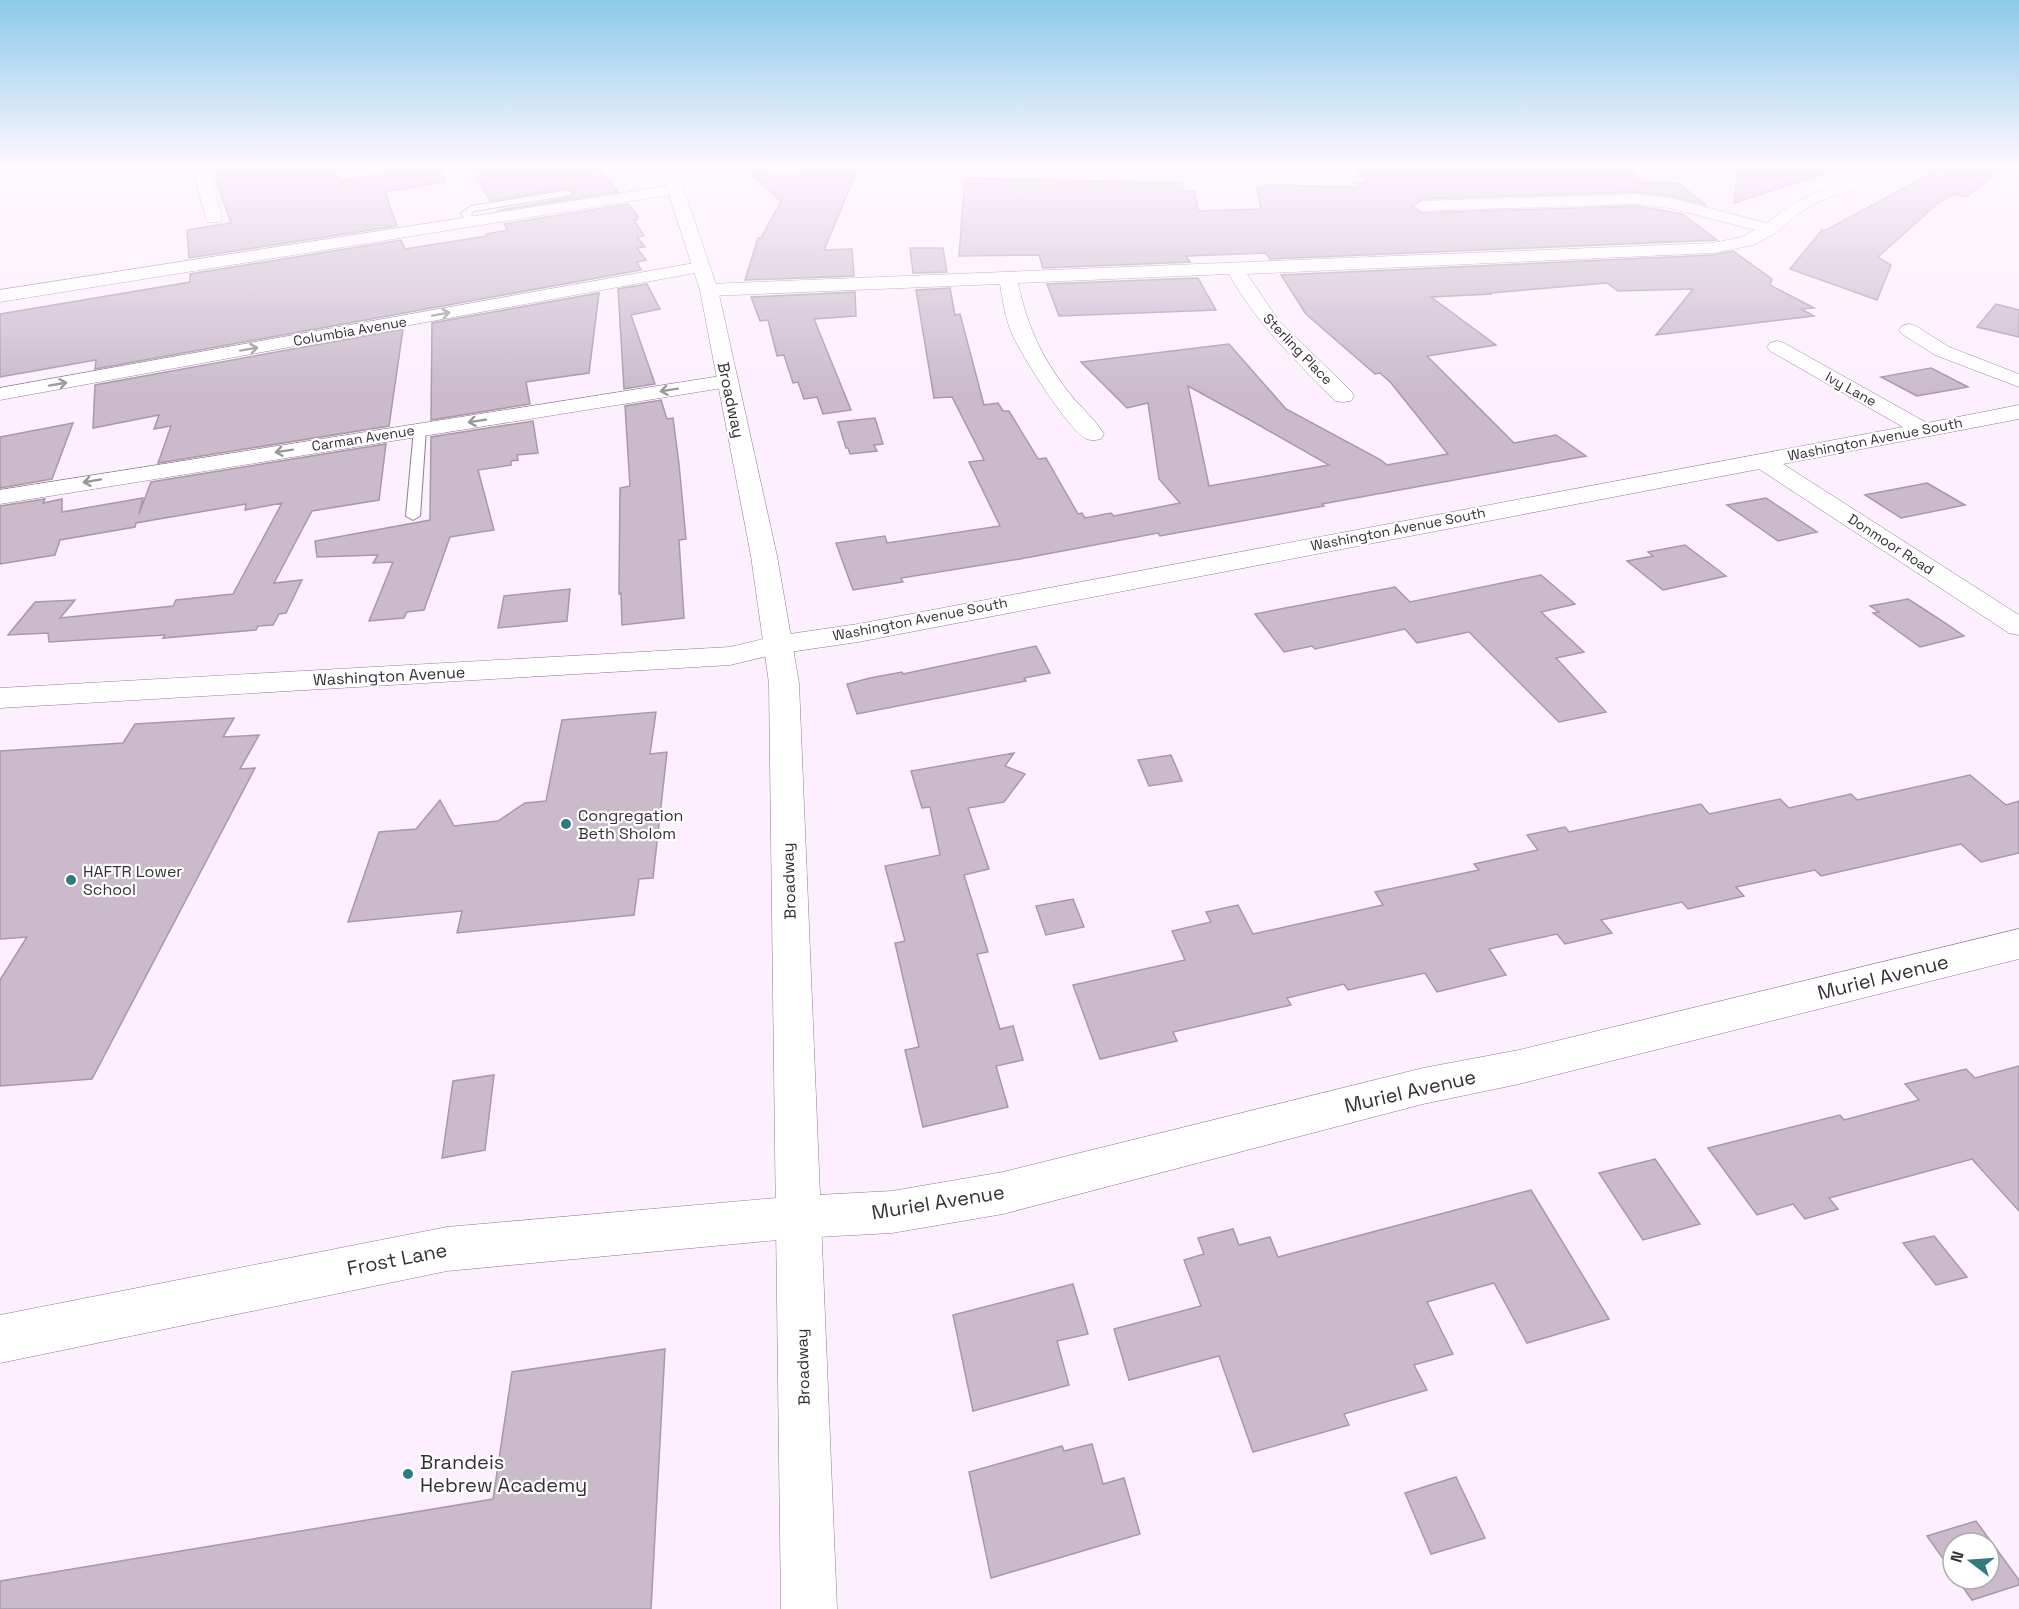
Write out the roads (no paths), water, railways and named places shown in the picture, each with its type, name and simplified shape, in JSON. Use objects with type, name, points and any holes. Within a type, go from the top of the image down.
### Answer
[{"type":"street","points":[[0,296],[342,242]]},
{"type":"street","name":"Broadway","points":[[692,242],[704,278],[764,556],[776,645],[784,683],[809,1609]]},
{"type":"street","name":"Columbia Avenue","points":[[0,394],[704,278],[1008,278],[1713,248],[1742,242]]},
{"type":"street","name":"Sterling Place","points":[[1235,269],[1253,300],[1272,325],[1343,396]]},
{"type":"street","points":[[1008,278],[1017,319],[1025,339],[1067,406],[1093,434]]},
{"type":"street","points":[[1909,330],[1942,351],[2019,381]]},
{"type":"street","name":"Ivy Lane","points":[[1777,347],[1924,430]]},
{"type":"street","name":"Carman Avenue","points":[[0,497],[727,381]]},
{"type":"street","name":"Washington Avenue South","points":[[776,645],[858,633],[2019,412]]},
{"type":"street","name":"Donmoor Road","points":[[1763,460],[2019,627]]},
{"type":"street","name":"Washington Avenue","points":[[0,698],[729,656],[776,645]]},
{"type":"street","name":"Muriel Avenue","points":[[799,1217],[892,1212],[1003,1193],[1423,1086],[1519,1066],[2019,944]]},
{"type":"street","name":"Frost Lane","points":[[0,1339],[447,1249],[799,1217]]},
{"type":"lane","points":[[413,516],[420,429]]},
{"type":"place","name":"Congregation Beth Sholom","points":[[566,824]]},
{"type":"place","name":"HAFTR Lower School","points":[[71,880]]},
{"type":"place","name":"Brandeis Hebrew Academy","points":[[408,1474]]}]
